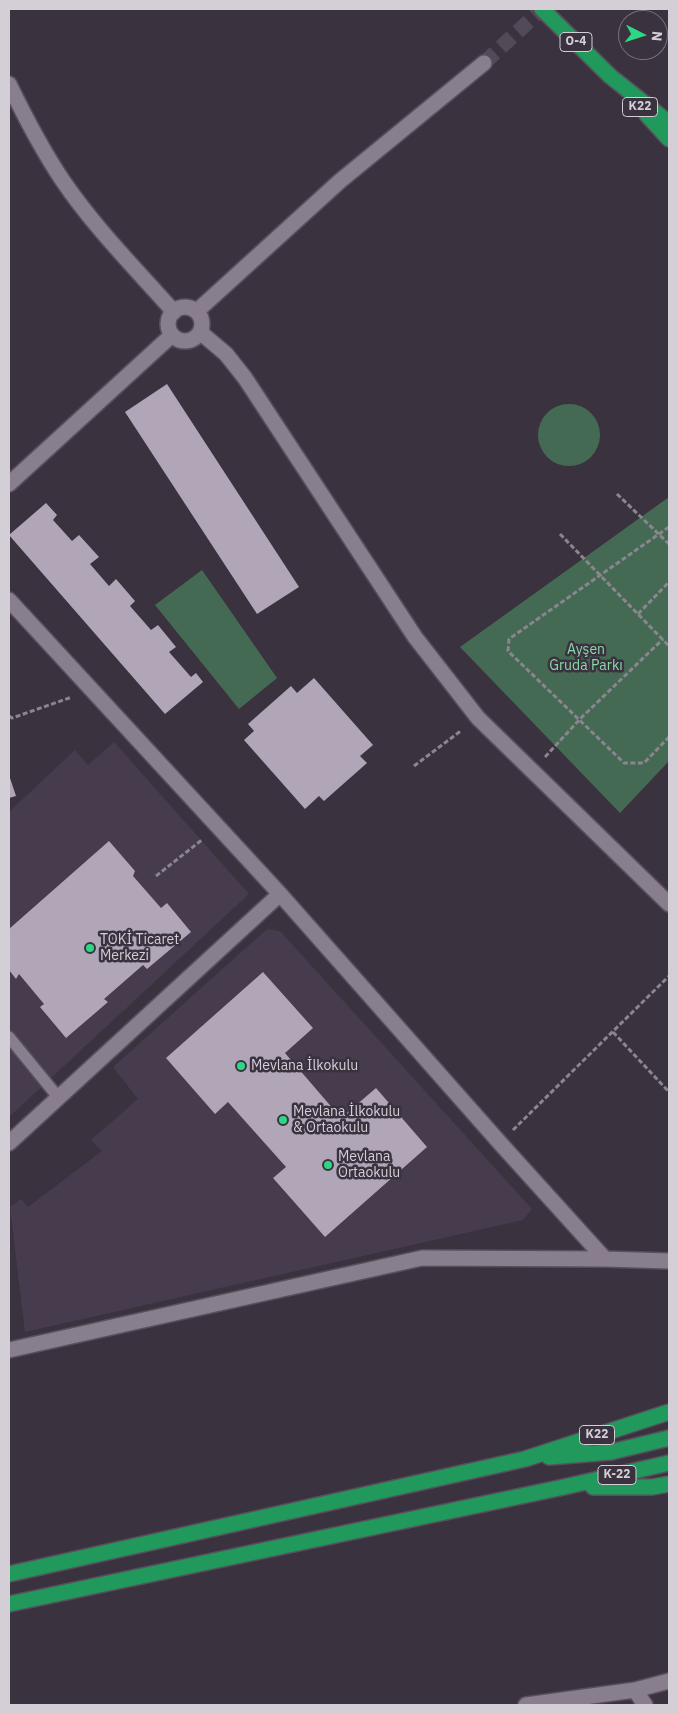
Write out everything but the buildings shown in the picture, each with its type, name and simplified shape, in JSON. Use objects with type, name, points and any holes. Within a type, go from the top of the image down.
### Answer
[{"type":"highway","name":"O-4","points":[[542,9],[610,76],[669,123]]},
{"type":"highway","name":"K22","points":[[610,76],[669,139]]},
{"type":"highway","name":"K22","points":[[526,1459],[669,1412]]},
{"type":"highway","name":"K-22","points":[[526,1459],[611,1452],[669,1438]]},
{"type":"highway","points":[[9,1574],[526,1459]]},
{"type":"highway","name":"K-22","points":[[564,1487],[669,1463]]},
{"type":"highway","points":[[9,1604],[564,1487],[652,1487],[669,1484]]},
{"type":"street","points":[[197,311],[340,181],[484,63]]},
{"type":"street","points":[[9,84],[36,138],[63,181],[93,221],[174,312]]},
{"type":"street","points":[[186,307],[197,311],[202,322],[200,332],[193,340],[182,341],[172,336],[168,325],[174,312],[186,307]]},
{"type":"street","points":[[200,332],[226,354],[245,378],[415,637],[478,718],[669,904]]},
{"type":"street","points":[[9,484],[172,336]]},
{"type":"street","points":[[9,600],[217,828],[280,894],[605,1259]]},
{"type":"street","points":[[9,1143],[280,894]]},
{"type":"street","points":[[9,1350],[422,1258],[669,1261]]},
{"type":"street","points":[[526,1705],[635,1690],[669,1681]]},
{"type":"street","points":[[635,1690],[646,1705]]},
{"type":"lane","points":[[9,1037],[58,1097]]},
{"type":"path","points":[[617,494],[669,544]]},
{"type":"path","points":[[669,527],[509,639],[508,651],[624,763],[644,762],[669,737]]},
{"type":"path","points":[[560,534],[669,646]]},
{"type":"path","points":[[638,614],[669,582]]},
{"type":"path","points":[[532,770],[580,719],[663,639]]},
{"type":"path","points":[[9,716],[12,718],[91,691]]},
{"type":"path","points":[[414,766],[478,718]]},
{"type":"path","points":[[156,876],[217,828]]},
{"type":"path","points":[[500,1143],[669,976]]},
{"type":"path","points":[[613,1032],[669,1092]]},
{"type":"shaded area","name":"TOKİ Ticaret Merkezi","points":[[114,742],[249,894],[9,1117],[9,812],[75,750],[88,765]]},
{"type":"shaded area","name":"Mevlana İlkokulu & Ortaokulu","points":[[267,929],[280,931],[532,1209],[523,1220],[25,1332],[10,1207],[21,1199],[28,1207],[102,1151],[91,1140],[138,1099],[113,1067]]},
{"type":"green space","points":[[569,404],[581,407],[591,413],[597,423],[600,435],[597,447],[591,457],[581,463],[569,466],[557,463],[547,457],[541,447],[538,435],[541,423],[547,413],[557,407]]},
{"type":"green space","name":"Ayşen Gruda Parkı","points":[[669,497],[669,761],[620,813],[460,647]]},
{"type":"green space","points":[[202,570],[277,678],[239,709],[155,605]]},
{"type":"tunnel","points":[[484,63],[542,9]]},
{"type":"place","name":"TOKİ Ticaret Merkezi","points":[[90,948]]},
{"type":"place","name":"Mevlana İlkokulu","points":[[241,1066]]},
{"type":"place","name":"Mevlana İlkokulu & Ortaokulu","points":[[283,1120]]},
{"type":"place","name":"Mevlana Ortaokulu","points":[[328,1165]]}]
